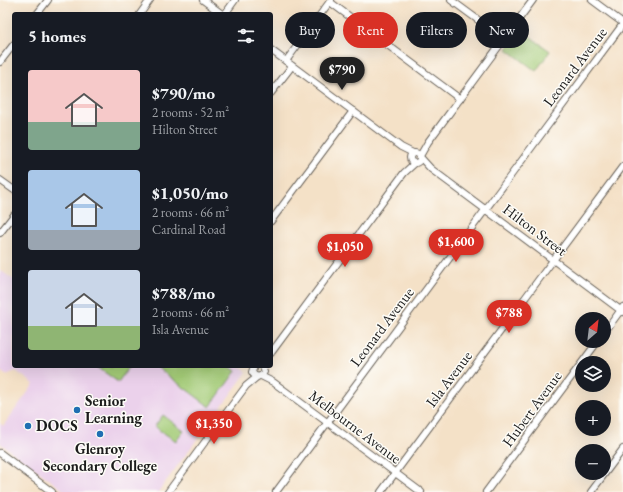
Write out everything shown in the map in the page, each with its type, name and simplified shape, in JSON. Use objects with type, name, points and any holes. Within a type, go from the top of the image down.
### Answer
[{"type":"street","points":[[39,12],[48,0]]},
{"type":"street","points":[[141,12],[150,0]]},
{"type":"street","points":[[203,0],[220,12]]},
{"type":"street","points":[[225,12],[235,0]]},
{"type":"street","points":[[451,0],[475,18]]},
{"type":"street","points":[[524,12],[533,0]]},
{"type":"street","points":[[592,0],[623,23]]},
{"type":"street","points":[[286,61],[330,1],[460,99]]},
{"type":"street","name":"Leonard Avenue","points":[[276,492],[623,23]]},
{"type":"street","points":[[0,62],[12,47]]},
{"type":"street","points":[[273,350],[497,48]]},
{"type":"street","name":"Hilton Street","points":[[273,51],[622,310]]},
{"type":"street","points":[[273,91],[292,66]]},
{"type":"street","points":[[273,218],[353,111]]},
{"type":"street","name":"Isla Avenue","points":[[381,492],[623,166]]},
{"type":"street","points":[[0,180],[12,186]]},
{"type":"street","points":[[0,233],[12,218]]},
{"type":"street","points":[[611,324],[622,310]]},
{"type":"street","name":"Hubert Avenue","points":[[486,492],[593,348]]},
{"type":"street","points":[[168,492],[258,370]]},
{"type":"street","name":"Melbourne Avenue","points":[[258,370],[421,492]]},
{"type":"street","points":[[591,492],[623,449]]},
{"type":"street","points":[[0,453],[52,492]]},
{"type":"shaded area","name":"Glenroy Secondary College","points":[[0,270],[12,279],[12,368],[242,368],[247,372],[158,492],[66,492],[0,443],[0,423],[3,426],[34,384],[16,371],[6,375],[0,371]]},
{"type":"green space","points":[[529,36],[550,51],[536,71],[507,49],[529,48]]},
{"type":"green space","points":[[99,368],[128,368],[118,382]]},
{"type":"green space","points":[[158,368],[232,368],[236,371],[210,407]]},
{"type":"green space","points":[[163,415],[184,431],[176,441],[155,426]]},
{"type":"place","name":"Senior Learning","points":[[77,410]]},
{"type":"place","name":"DOCS","points":[[28,426]]},
{"type":"place","name":"Glenroy Secondary College","points":[[100,434]]}]
